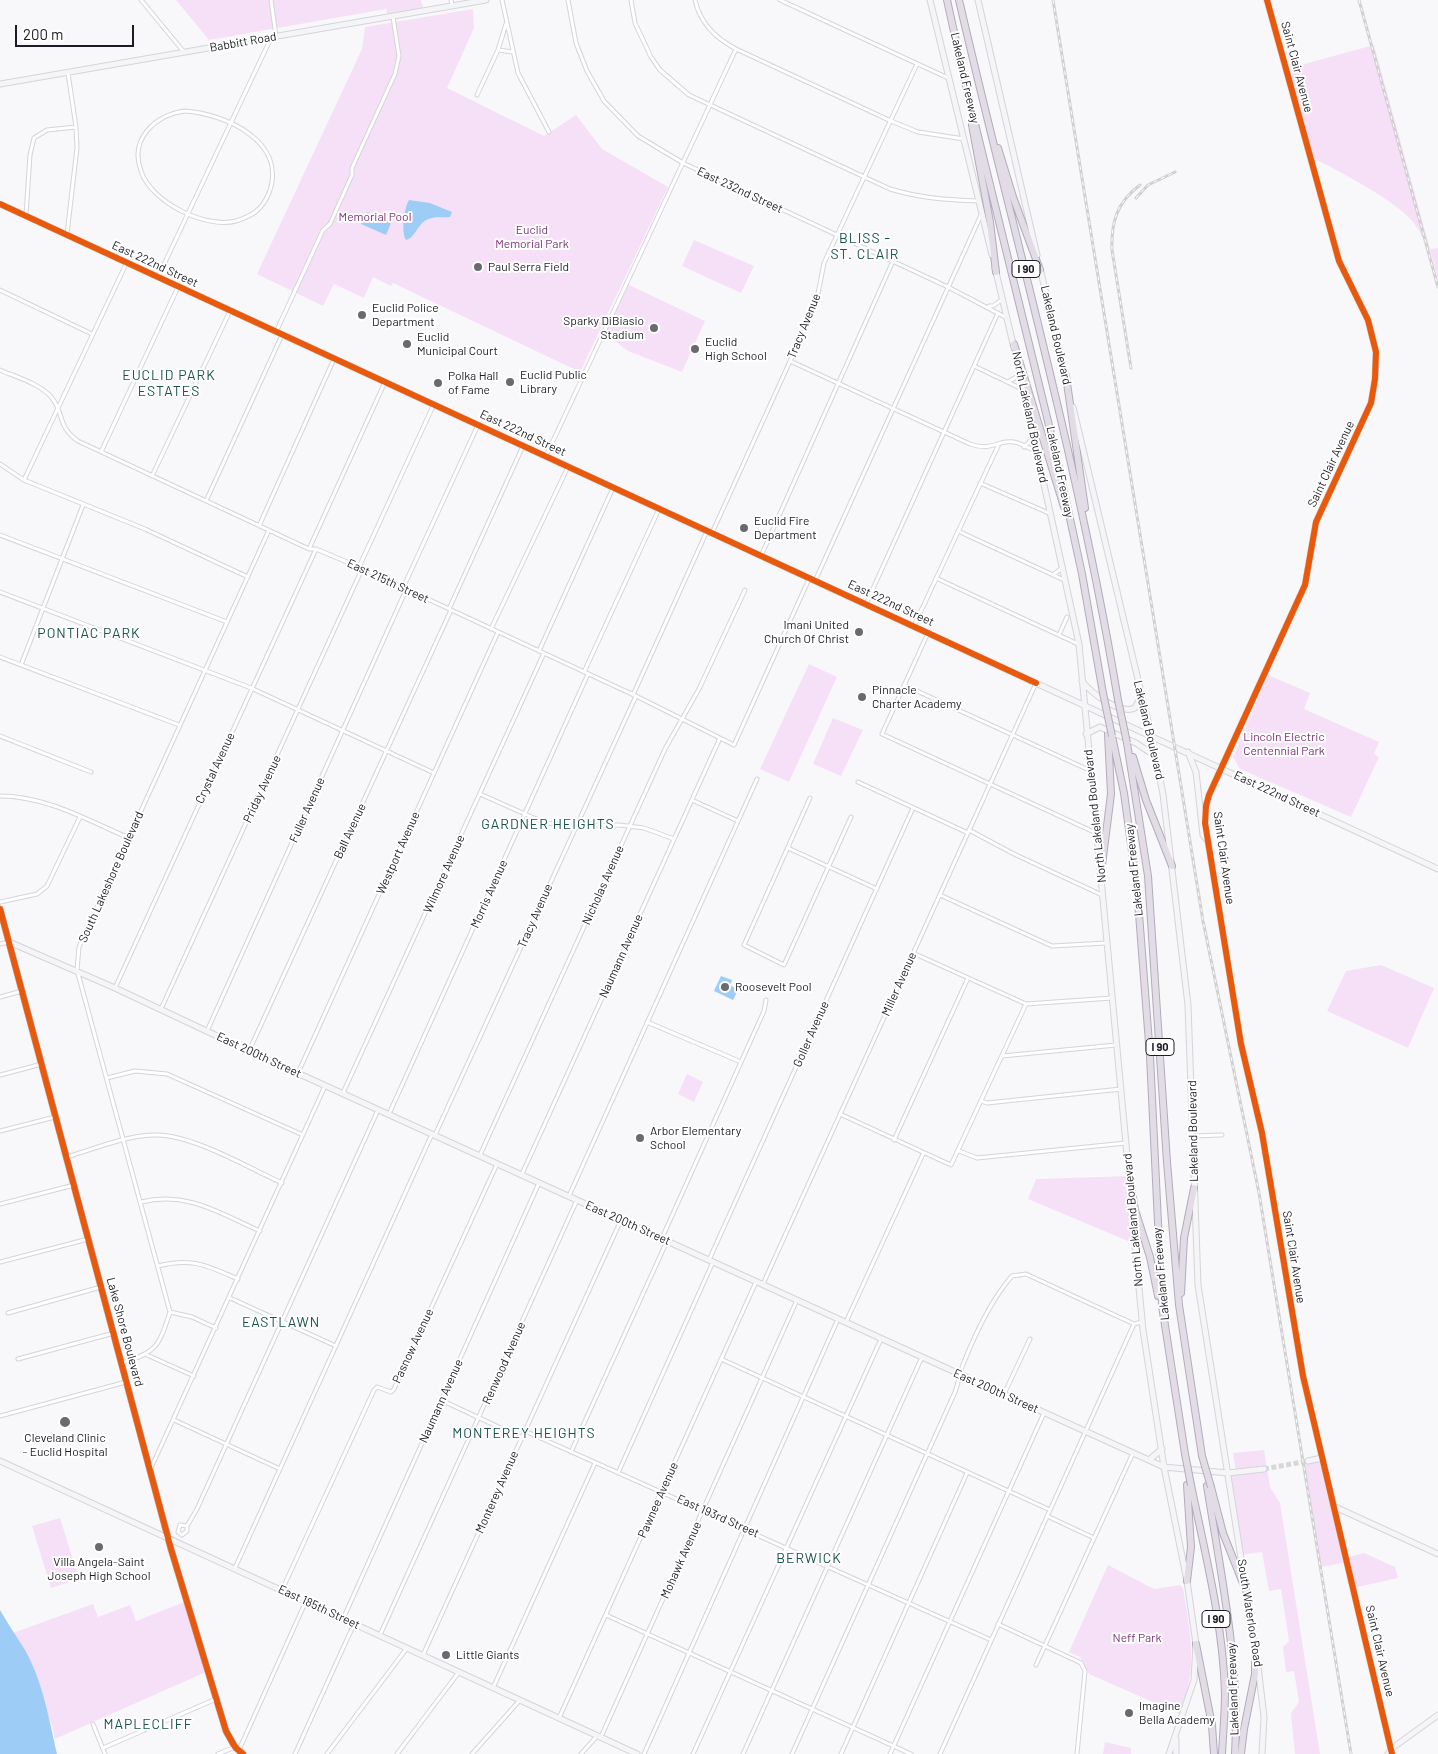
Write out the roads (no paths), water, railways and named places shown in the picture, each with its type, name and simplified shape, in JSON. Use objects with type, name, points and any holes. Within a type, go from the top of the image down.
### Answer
[{"type":"highway","name":"Lakeland Freeway","points":[[948,0],[967,91],[1042,392],[1074,536],[1110,735],[1124,793],[1137,888],[1150,1056],[1162,1306],[1189,1485],[1213,1597],[1222,1657],[1225,1693],[1222,1754]]},
{"type":"highway","name":"Lakeland Freeway","points":[[959,0],[1024,263],[1088,539],[1127,743],[1148,876],[1170,1210],[1185,1351],[1202,1456],[1209,1487],[1234,1660],[1236,1698],[1235,1754]]},
{"type":"highway","points":[[967,91],[990,222],[996,272]]},
{"type":"highway","points":[[988,121],[1040,270]]},
{"type":"highway","points":[[1014,344],[1074,536]]},
{"type":"highway","points":[[1066,376],[1088,539]]},
{"type":"highway","points":[[1101,873],[1111,794],[1110,735]]},
{"type":"highway","points":[[1127,743],[1172,866]]},
{"type":"highway","points":[[1129,1173],[1135,1210],[1162,1306]]},
{"type":"highway","points":[[1185,1351],[1181,1294],[1184,1238],[1194,1188]]},
{"type":"highway","points":[[1187,1581],[1191,1547],[1189,1485]]},
{"type":"highway","points":[[1209,1487],[1223,1533],[1246,1591]]},
{"type":"highway","points":[[1196,1644],[1210,1716],[1214,1754]]},
{"type":"highway","points":[[1241,1754],[1255,1674],[1255,1644]]},
{"type":"main road","name":"Lake Shore Boulevard","points":[[0,909],[169,1538],[226,1731],[239,1750]]},
{"type":"street","points":[[141,0],[184,52]]},
{"type":"street","points":[[158,277],[230,122],[274,36],[271,0]]},
{"type":"street","name":"Babbitt Road","points":[[0,84],[393,17],[451,3],[486,0]]},
{"type":"street","points":[[502,0],[516,66],[525,90],[549,132]]},
{"type":"street","name":"East 232nd Street","points":[[568,0],[571,26],[582,59],[604,101],[638,136],[683,163],[836,236],[948,286],[1008,318]]},
{"type":"street","points":[[631,0],[635,23],[642,41],[660,70],[689,95],[863,178],[913,196],[940,200],[978,201]]},
{"type":"street","points":[[695,0],[703,21],[713,35],[736,49],[918,132],[964,139]]},
{"type":"street","points":[[780,0],[948,78]]},
{"type":"street","name":"North Lakeland Boulevard","points":[[930,0],[1014,344],[1022,389],[1063,567],[1078,644],[1142,1322],[1164,1467],[1187,1581],[1196,1644],[1194,1680],[1169,1754]]},
{"type":"street","name":"Lakeland Boulevard","points":[[978,0],[1040,270],[1156,756],[1172,866],[1188,1005],[1198,1285],[1228,1474]]},
{"type":"street","name":"Saint Clair Avenue","points":[[1267,0],[1339,261],[1368,320],[1376,352],[1375,378],[1371,403],[1316,522],[1304,585],[1221,768],[1206,806],[1209,843],[1241,1044],[1262,1133],[1303,1376],[1390,1752]]},
{"type":"street","points":[[276,332],[323,230],[330,224],[395,74],[399,56],[393,17]]},
{"type":"street","points":[[477,95],[498,50],[506,23]]},
{"type":"street","points":[[546,457],[736,49]]},
{"type":"street","points":[[498,50],[513,52]]},
{"type":"street","name":"Tracy Avenue","points":[[234,1568],[816,304],[824,263],[918,64]]},
{"type":"street","points":[[67,235],[77,148],[68,72]]},
{"type":"street","points":[[185,111],[203,112],[244,129],[267,154],[272,168],[272,183],[259,211],[248,217],[232,222],[218,223],[187,214],[161,197],[147,183],[140,171],[138,150],[141,139],[155,121],[170,113],[185,111]]},
{"type":"street","points":[[26,216],[30,155],[34,138],[46,130],[76,127]]},
{"type":"street","name":"East 222nd Street","points":[[0,204],[1036,683],[1151,734],[1438,869]]},
{"type":"street","points":[[812,579],[981,215]]},
{"type":"street","points":[[761,556],[893,261]]},
{"type":"street","points":[[24,480],[127,262]]},
{"type":"street","points":[[101,452],[178,287]]},
{"type":"street","points":[[0,290],[92,334]]},
{"type":"street","points":[[988,306],[993,306],[1003,298]]},
{"type":"street","points":[[152,476],[230,311]]},
{"type":"street","points":[[866,604],[998,313]]},
{"type":"street","points":[[206,501],[282,335]]},
{"type":"street","points":[[259,526],[334,359]]},
{"type":"street","points":[[790,361],[945,433],[980,447],[998,446],[1005,442],[1016,442],[1037,452]]},
{"type":"street","points":[[974,366],[1022,389]]},
{"type":"street","points":[[0,370],[46,392],[58,408]]},
{"type":"street","points":[[1008,382],[1020,375]]},
{"type":"street","points":[[308,549],[385,382]]},
{"type":"street","name":"Priday Avenue","points":[[161,1009],[298,710],[434,404]]},
{"type":"street","name":"East 215th Street","points":[[58,408],[61,422],[69,435],[101,452],[308,549],[316,549],[360,568],[734,744],[812,579]]},
{"type":"street","name":"Fuller Avenue","points":[[206,1031],[343,731],[478,425]]},
{"type":"street","points":[[1024,447],[1033,437]]},
{"type":"street","name":"Ball Avenue","points":[[249,1051],[387,751],[523,446]]},
{"type":"street","points":[[914,626],[998,446]]},
{"type":"street","points":[[0,464],[24,480],[145,529],[248,577]]},
{"type":"street","points":[[491,629],[568,467]]},
{"type":"street","points":[[980,483],[1051,514]]},
{"type":"street","points":[[539,651],[613,488]]},
{"type":"street","points":[[22,665],[83,505]]},
{"type":"street","name":"Morris Avenue","points":[[388,1114],[525,815],[659,509]]},
{"type":"street","name":"South Lakeshore Boulevard","points":[[170,1312],[142,1202],[77,970],[79,947],[269,530]]},
{"type":"street","points":[[958,531],[1066,581]]},
{"type":"street","points":[[0,535],[228,622]]},
{"type":"street","name":"Crystal Avenue","points":[[115,988],[316,549]]},
{"type":"street","points":[[1053,575],[1063,567]]},
{"type":"street","points":[[936,578],[1078,644]]},
{"type":"street","name":"Nicholas Avenue","points":[[480,1156],[665,748],[699,689],[745,590]]},
{"type":"street","points":[[0,592],[251,688],[434,773]]},
{"type":"street","points":[[1059,635],[1067,617]]},
{"type":"street","name":"Westport Avenue","points":[[298,1073],[498,632]]},
{"type":"street","points":[[928,633],[882,734],[1096,833]]},
{"type":"street","name":"Wilmore Avenue","points":[[343,1094],[544,653]]},
{"type":"street","points":[[0,657],[180,725]]},
{"type":"street","points":[[1082,680],[1096,696],[1127,710],[1133,710],[1137,706],[1141,695]]},
{"type":"street","name":"Miller Avenue","points":[[762,1285],[1036,683]]},
{"type":"street","points":[[904,685],[1091,771]]},
{"type":"street","points":[[1086,734],[1100,727],[1156,756]]},
{"type":"street","points":[[0,736],[91,772]]},
{"type":"street","name":"Naumann Avenue","points":[[521,1175],[720,738]]},
{"type":"street","points":[[1188,752],[1195,766],[1203,835],[1209,843]]},
{"type":"street","points":[[568,1196],[757,779]]},
{"type":"street","points":[[858,782],[913,808],[969,831],[1102,895]]},
{"type":"street","points":[[480,794],[543,822],[576,827],[619,825],[644,828],[674,839]]},
{"type":"street","points":[[0,796],[33,799],[49,803],[128,838]]},
{"type":"street","points":[[810,798],[744,945],[784,964],[851,818]]},
{"type":"street","points":[[692,800],[738,821]]},
{"type":"street","name":"Goller Avenue","points":[[618,1473],[913,808]]},
{"type":"street","points":[[0,902],[37,894],[48,886],[80,817]]},
{"type":"street","points":[[788,848],[877,889]]},
{"type":"street","points":[[940,895],[1052,946],[1106,943]]},
{"type":"street","points":[[0,944],[9,942]]},
{"type":"street","name":"East 200th Street","points":[[9,942],[77,970],[325,1086],[1164,1467],[1228,1474],[1264,1469]]},
{"type":"street","points":[[913,952],[1026,1004],[1112,998]]},
{"type":"street","points":[[894,1140],[968,978]]},
{"type":"street","points":[[0,997],[22,991]]},
{"type":"street","points":[[572,1452],[764,1011],[766,1000]]},
{"type":"street","points":[[840,1114],[923,1154],[951,1165],[1026,1004]]},
{"type":"street","points":[[647,1022],[741,1062]]},
{"type":"street","points":[[1002,1056],[1116,1044]]},
{"type":"street","points":[[0,1075],[42,1064]]},
{"type":"street","points":[[107,1078],[135,1071],[167,1074],[303,1135]]},
{"type":"street","points":[[151,1468],[325,1086]]},
{"type":"street","points":[[981,1101],[987,1103],[1121,1089]]},
{"type":"street","points":[[187,1526],[378,1110]]},
{"type":"street","points":[[0,1131],[56,1116]]},
{"type":"street","points":[[67,1157],[124,1140],[152,1135],[176,1136],[282,1183]]},
{"type":"street","points":[[1193,1136],[1222,1135]]},
{"type":"street","points":[[958,1151],[977,1158],[1126,1143]]},
{"type":"street","points":[[846,1323],[923,1154]]},
{"type":"street","name":"Pasnow Avenue","points":[[282,1590],[374,1390],[377,1387],[391,1392],[394,1389],[497,1164]]},
{"type":"street","name":"Naumann Avenue","points":[[343,1618],[539,1183]]},
{"type":"street","points":[[0,1204],[75,1185]]},
{"type":"street","points":[[142,1202],[168,1198],[196,1202],[260,1231]]},
{"type":"street","name":"Renwood Avenue","points":[[380,1635],[578,1200]]},
{"type":"street","name":"Monterey Avenue","points":[[423,1656],[621,1220]]},
{"type":"street","points":[[0,1262],[88,1239]]},
{"type":"street","points":[[158,1266],[189,1261],[203,1264],[238,1279]]},
{"type":"street","points":[[792,1754],[928,1454],[962,1375],[964,1363],[985,1318],[1012,1276],[1026,1274],[1134,1324],[1142,1322]]},
{"type":"street","name":"Pawnee Avenue","points":[[559,1718],[756,1282]]},
{"type":"street","points":[[8,1313],[101,1286]]},
{"type":"street","points":[[230,1298],[336,1346]]},
{"type":"street","name":"Mohawk Avenue","points":[[581,1754],[599,1736],[647,1634],[797,1300]]},
{"type":"street","points":[[122,1363],[147,1355],[163,1333],[170,1312],[192,1317],[216,1328]]},
{"type":"street","points":[[644,1754],[838,1319]]},
{"type":"street","points":[[940,1754],[1134,1324]]},
{"type":"street","points":[[18,1359],[114,1333]]},
{"type":"street","points":[[693,1754],[881,1339]]},
{"type":"street","points":[[1004,1394],[1030,1339]]},
{"type":"street","points":[[147,1355],[194,1376]]},
{"type":"street","points":[[743,1754],[922,1357]]},
{"type":"street","points":[[721,1359],[1050,1510]]},
{"type":"street","points":[[0,1416],[127,1382]]},
{"type":"street","points":[[441,1400],[522,1438]]},
{"type":"street","points":[[890,1754],[1044,1413]]},
{"type":"street","points":[[174,1420],[280,1469]]},
{"type":"street","name":"East 193rd Street","points":[[525,1431],[703,1509],[991,1640]]},
{"type":"street","points":[[1149,1460],[1162,1449]]},
{"type":"street","points":[[1036,1665],[1132,1453]]},
{"type":"street","points":[[1308,1461],[1322,1458]]},
{"type":"street","name":"East 185th Street","points":[[0,1460],[637,1754]]},
{"type":"street","points":[[493,1688],[595,1463]]},
{"type":"street","points":[[841,1754],[968,1473]]},
{"type":"street","name":"South Waterloo Road","points":[[1228,1474],[1262,1687],[1262,1754]]},
{"type":"street","points":[[1333,1506],[1438,1554]]},
{"type":"street","points":[[1047,1516],[1094,1538]]},
{"type":"street","points":[[218,1754],[239,1750],[306,1601]]},
{"type":"street","points":[[606,1615],[911,1754]]},
{"type":"street","points":[[295,1754],[354,1624]]},
{"type":"street","points":[[998,1624],[1081,1663],[1085,1671],[1077,1754]]},
{"type":"street","points":[[327,1754],[408,1648]]},
{"type":"street","points":[[397,1754],[459,1672]]},
{"type":"street","points":[[103,1748],[216,1699]]},
{"type":"street","points":[[472,1754],[520,1700]]},
{"type":"street","points":[[1390,1752],[1438,1714]]},
{"type":"street","points":[[93,1724],[106,1754]]},
{"type":"street","points":[[1176,1733],[1176,1754]]},
{"type":"water","points":[[409,200],[430,203],[452,212],[450,217],[426,220],[412,237],[406,240],[404,236],[404,220]]},
{"type":"water","points":[[367,212],[391,223],[386,235],[361,224]]},
{"type":"water","name":"Roosevelt Pool","points":[[721,976],[732,980],[730,985],[738,990],[733,1000],[714,991]]},
{"type":"water","points":[[0,1610],[31,1662],[45,1701],[57,1754],[0,1754]]},
{"type":"tunnel","points":[[1264,1469],[1308,1461]]},
{"type":"railway","points":[[1053,0],[1203,921],[1259,1193],[1351,1754]]},
{"type":"railway","points":[[1359,0],[1438,287]]},
{"type":"railway","points":[[1136,198],[1148,185],[1175,172]]},
{"type":"railway","points":[[1131,368],[1112,240],[1117,213],[1126,198],[1140,185]]},
{"type":"place","name":"Paul Serra Field","points":[[478,267]]},
{"type":"place","name":"Euclid Police Department","points":[[362,315]]},
{"type":"place","name":"Sparky DiBiasio Stadium","points":[[654,328]]},
{"type":"place","name":"Euclid Municipal Court","points":[[407,344]]},
{"type":"place","name":"Euclid High School","points":[[695,349]]},
{"type":"place","name":"Euclid Public Library","points":[[510,382]]},
{"type":"place","name":"Polka Hall of Fame","points":[[438,383]]},
{"type":"place","name":"Euclid Fire Department","points":[[744,528]]},
{"type":"place","name":"Imani United Church Of Christ","points":[[859,632]]},
{"type":"place","name":"Pinnacle Charter Academy","points":[[862,697]]},
{"type":"place","name":"Roosevelt Pool","points":[[725,987]]},
{"type":"place","name":"Arbor Elementary School","points":[[640,1138]]},
{"type":"place","name":"Cleveland Clinic - Euclid Hospital","points":[[65,1422]]},
{"type":"place","name":"Villa Angela-Saint Joseph High School","points":[[99,1547]]},
{"type":"place","name":"Little Giants","points":[[446,1655]]},
{"type":"place","name":"Imagine Bella Academy","points":[[1129,1713]]},
{"type":"district","name":"BLISS - ST. CLAIR","points":[[865,246]]},
{"type":"district","name":"EUCLID PARK ESTATES","points":[[169,384]]},
{"type":"district","name":"PONTIAC PARK","points":[[89,633]]},
{"type":"district","name":"GARDNER HEIGHTS","points":[[548,824]]},
{"type":"district","name":"EASTLAWN","points":[[281,1322]]},
{"type":"district","name":"MONTEREY HEIGHTS","points":[[524,1433]]},
{"type":"district","name":"BERWICK","points":[[809,1558]]},
{"type":"district","name":"MAPLECLIFF","points":[[148,1724]]},
{"type":"park label","name":"Memorial Pool","points":[[375,217]]},
{"type":"park label","name":"Euclid Memorial Park","points":[[532,237]]},
{"type":"park label","name":"Lincoln Electric Centennial Park","points":[[1284,744]]},
{"type":"park label","name":"Neff Park","points":[[1137,1638]]}]
